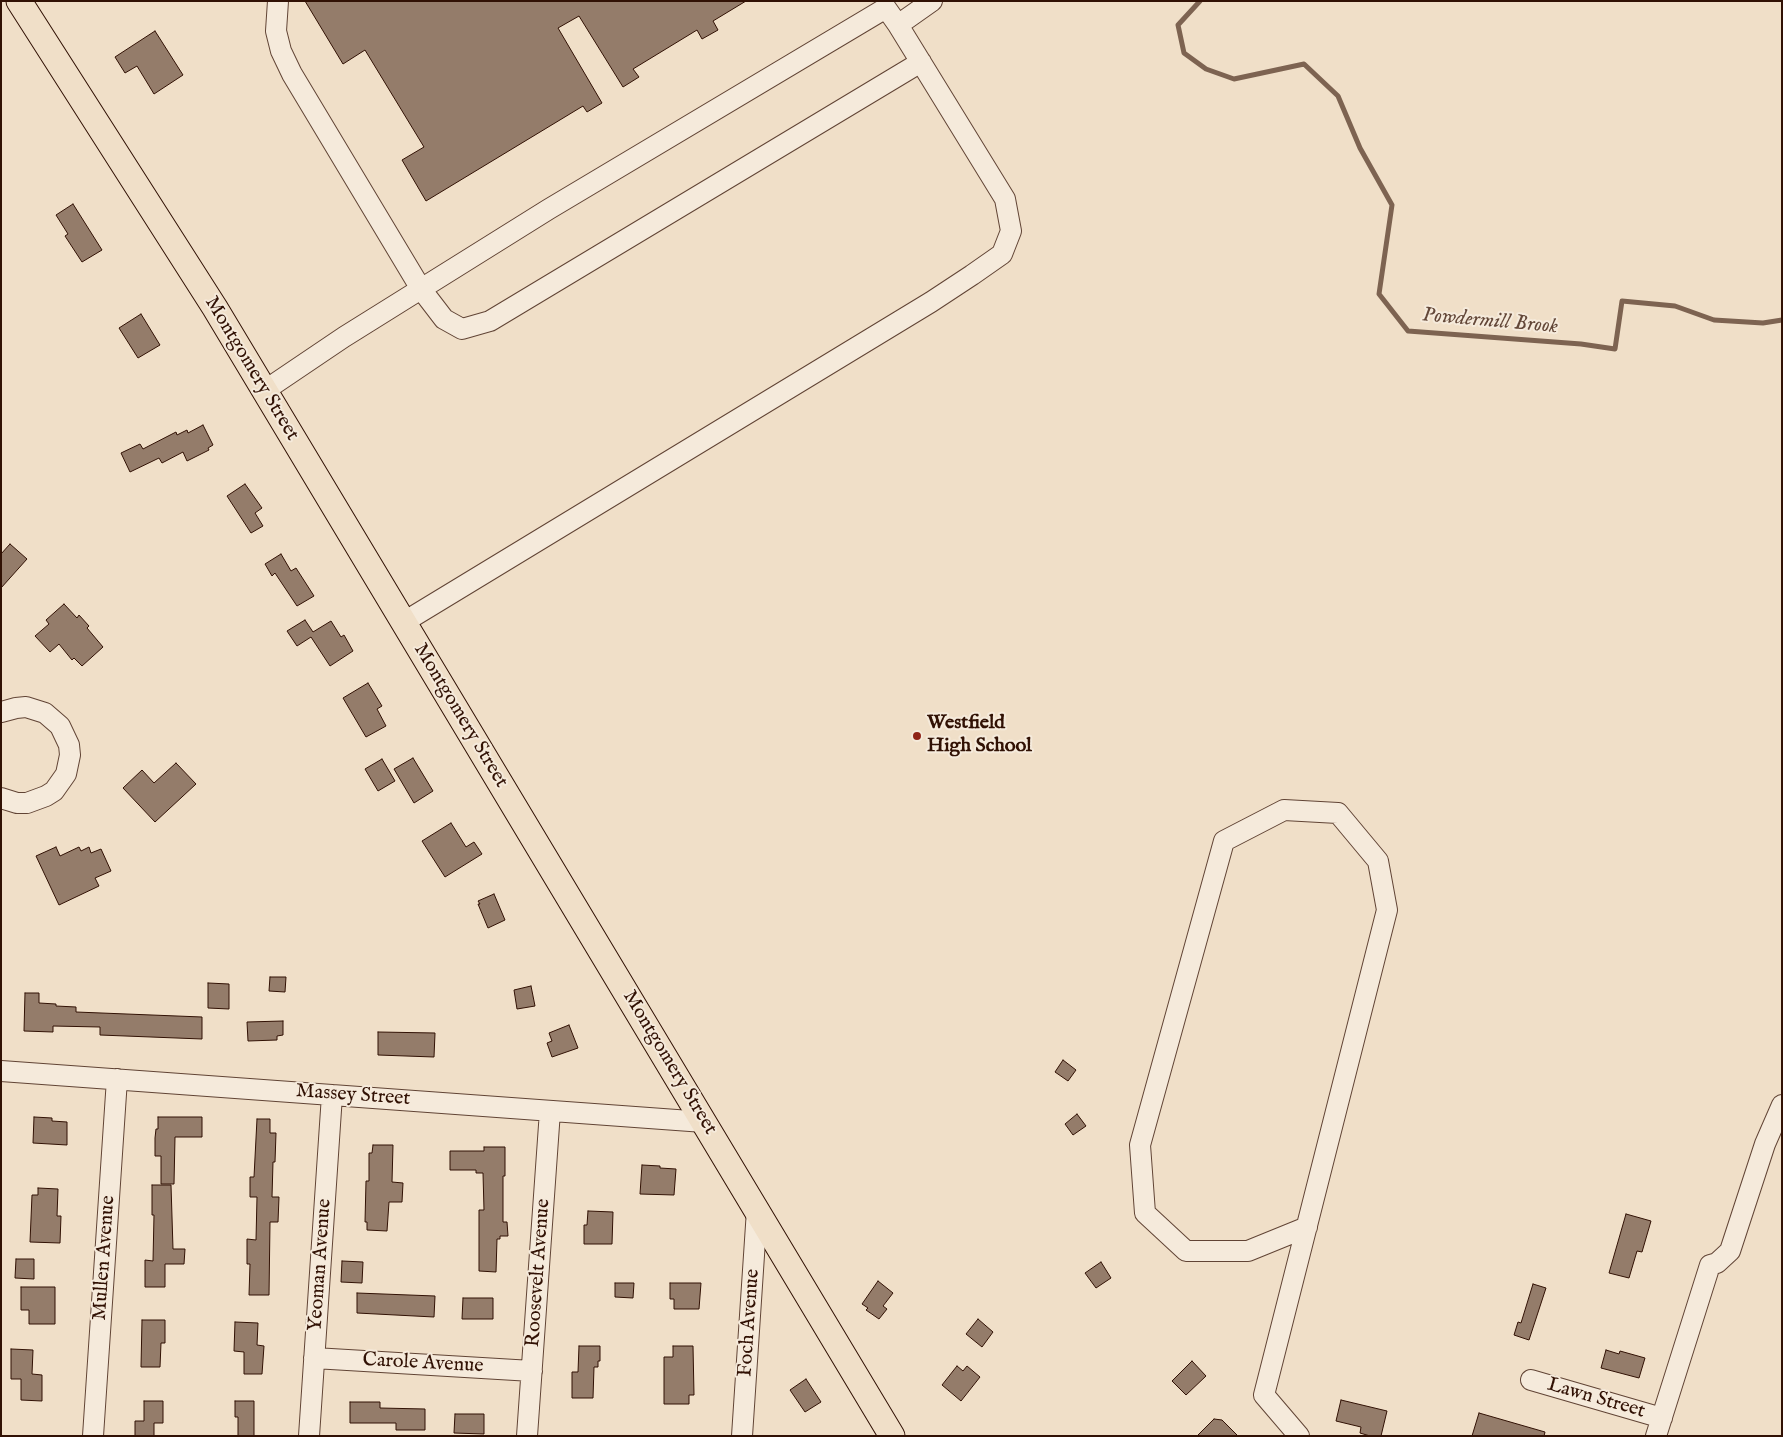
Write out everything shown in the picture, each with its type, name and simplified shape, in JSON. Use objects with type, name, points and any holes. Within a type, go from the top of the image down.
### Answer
[{"type":"main road","name":"Montgomery Street","points":[[19,1],[215,308],[892,1436]]},
{"type":"street","points":[[278,1],[276,30],[281,51],[292,74],[421,289],[444,319],[462,329],[490,321],[921,62]]},
{"type":"street","points":[[898,25],[932,1]]},
{"type":"street","points":[[264,391],[344,337],[549,209],[886,8],[1005,199],[1011,231],[1002,254],[931,302],[404,622]]},
{"type":"street","points":[[1,712],[7,709],[26,707],[45,713],[60,726],[70,755],[66,774],[57,787],[46,796],[17,803],[1,798]]},
{"type":"street","points":[[1299,1436],[1264,1395],[1307,1227],[1387,910],[1378,861],[1338,813],[1284,810],[1224,841],[1140,1145],[1145,1213],[1186,1251],[1248,1250],[1307,1227]]},
{"type":"street","name":"Massey Street","points":[[1,1071],[704,1122]]},
{"type":"street","name":"Mullen Avenue","points":[[93,1436],[117,1079]]},
{"type":"street","name":"Yeoman Avenue","points":[[309,1436],[332,1095]]},
{"type":"street","points":[[1659,1427],[1710,1266],[1718,1263],[1730,1251],[1765,1144],[1782,1105]]},
{"type":"street","name":"Roosevelt Avenue","points":[[527,1436],[550,1111]]},
{"type":"street","name":"Foch Avenue","points":[[742,1436],[757,1210]]},
{"type":"street","name":"Carole Avenue","points":[[314,1358],[532,1371]]},
{"type":"street","name":"Lawn Street","points":[[1531,1380],[1659,1427]]},
{"type":"building","points":[[305,1],[746,1],[713,21],[718,30],[702,39],[697,30],[633,69],[639,77],[623,87],[579,16],[558,28],[602,103],[587,112],[583,106],[426,201],[402,160],[424,147],[365,50],[343,64]]},
{"type":"building","points":[[155,31],[183,75],[154,94],[137,66],[125,73],[115,57]]},
{"type":"building","points":[[73,204],[102,250],[82,262],[65,236],[68,234],[56,215]]},
{"type":"building","points":[[141,314],[160,345],[138,358],[119,328]]},
{"type":"building","points":[[203,425],[213,445],[208,448],[209,450],[187,461],[183,452],[162,463],[159,458],[130,472],[121,453],[140,444],[143,449],[176,432],[177,435],[187,430],[188,433]]},
{"type":"building","points":[[245,484],[262,508],[255,513],[263,526],[251,533],[227,496]]},
{"type":"building","points":[[10,544],[27,559],[1,588],[1,554]]},
{"type":"building","points":[[281,554],[291,571],[296,568],[314,596],[297,606],[275,573],[272,576],[265,564]]},
{"type":"building","points":[[64,604],[77,618],[79,615],[89,626],[87,628],[103,647],[82,666],[74,658],[72,660],[59,644],[50,652],[35,636],[49,624],[46,620]]},
{"type":"building","points":[[305,620],[313,632],[331,621],[341,637],[344,635],[353,651],[330,666],[311,637],[297,646],[287,631]]},
{"type":"building","points":[[368,683],[382,706],[377,709],[386,726],[366,737],[343,698]]},
{"type":"building","points":[[413,758],[433,791],[414,803],[394,769]]},
{"type":"building","points":[[382,759],[395,781],[378,791],[365,769]]},
{"type":"building","points":[[176,763],[196,784],[155,822],[123,788],[142,770],[154,783]]},
{"type":"building","points":[[451,823],[466,847],[474,842],[482,854],[445,877],[422,841]]},
{"type":"building","points":[[56,847],[60,856],[79,847],[81,851],[89,847],[91,853],[101,849],[111,871],[95,878],[99,886],[59,905],[36,856]]},
{"type":"building","points":[[494,894],[505,920],[488,928],[478,901]]},
{"type":"building","points":[[270,977],[286,977],[285,992],[269,991]]},
{"type":"building","points":[[208,983],[229,984],[229,1009],[208,1008]]},
{"type":"building","points":[[531,986],[535,1006],[517,1009],[514,990]]},
{"type":"building","points":[[25,993],[39,993],[39,1003],[76,1007],[76,1012],[202,1017],[202,1039],[100,1035],[100,1027],[53,1026],[53,1032],[24,1031]]},
{"type":"building","points":[[283,1021],[283,1035],[277,1036],[277,1040],[248,1041],[247,1022]]},
{"type":"building","points":[[569,1025],[578,1048],[552,1057],[547,1043],[552,1041],[549,1033]]},
{"type":"building","points":[[378,1032],[435,1033],[434,1057],[378,1055]]},
{"type":"building","points":[[1063,1060],[1076,1070],[1068,1081],[1055,1072]]},
{"type":"building","points":[[1077,1114],[1086,1126],[1073,1135],[1065,1124]]},
{"type":"building","points":[[34,1117],[52,1118],[52,1121],[67,1122],[67,1145],[33,1143]]},
{"type":"building","points":[[158,1117],[202,1117],[202,1137],[175,1137],[174,1184],[161,1184],[161,1156],[155,1156]]},
{"type":"building","points":[[257,1119],[270,1119],[270,1133],[276,1133],[272,1197],[279,1197],[278,1222],[270,1222],[269,1295],[249,1295],[250,1264],[247,1264],[247,1239],[256,1240],[257,1197],[250,1197],[250,1177],[254,1177]]},
{"type":"building","points":[[373,1145],[393,1145],[392,1182],[403,1183],[402,1202],[389,1202],[387,1231],[367,1230],[367,1222],[365,1222],[366,1181],[369,1181],[369,1153],[372,1153]]},
{"type":"building","points":[[484,1147],[505,1147],[503,1222],[507,1222],[508,1236],[500,1236],[500,1239],[497,1239],[496,1272],[479,1271],[479,1210],[484,1210],[483,1173],[476,1173],[476,1170],[450,1170],[450,1151],[484,1151]]},
{"type":"building","points":[[642,1165],[676,1169],[674,1195],[640,1194]]},
{"type":"building","points":[[152,1185],[171,1185],[173,1249],[185,1249],[184,1264],[165,1264],[165,1287],[145,1287],[145,1260],[153,1261],[154,1215],[152,1215]]},
{"type":"building","points":[[38,1188],[58,1189],[57,1216],[61,1216],[60,1243],[30,1242],[32,1195],[38,1195]]},
{"type":"building","points":[[588,1211],[613,1212],[612,1244],[584,1244],[584,1225],[587,1225]]},
{"type":"building","points":[[1626,1214],[1651,1221],[1642,1252],[1637,1251],[1629,1278],[1609,1273]]},
{"type":"building","points":[[16,1259],[34,1259],[34,1279],[15,1278]]},
{"type":"building","points":[[342,1261],[363,1262],[362,1283],[341,1282]]},
{"type":"building","points":[[1101,1262],[1111,1278],[1096,1288],[1085,1273]]},
{"type":"building","points":[[878,1281],[893,1293],[883,1306],[887,1309],[879,1319],[866,1310],[868,1308],[862,1304]]},
{"type":"building","points":[[615,1283],[634,1283],[633,1298],[615,1297]]},
{"type":"building","points":[[670,1283],[701,1283],[699,1309],[674,1309],[674,1299],[670,1299]]},
{"type":"building","points":[[1533,1284],[1546,1288],[1529,1340],[1514,1335],[1518,1322],[1521,1323]]},
{"type":"building","points":[[21,1287],[55,1287],[55,1324],[29,1324],[29,1310],[21,1310]]},
{"type":"building","points":[[357,1293],[435,1296],[434,1317],[357,1313]]},
{"type":"building","points":[[463,1298],[493,1298],[493,1319],[462,1319]]},
{"type":"building","points":[[978,1319],[993,1332],[982,1347],[966,1334]]},
{"type":"building","points":[[142,1320],[165,1320],[165,1343],[161,1343],[160,1367],[141,1367]]},
{"type":"building","points":[[235,1322],[258,1323],[257,1345],[264,1346],[262,1374],[244,1374],[244,1352],[234,1351]]},
{"type":"building","points":[[579,1346],[600,1346],[600,1361],[598,1361],[598,1367],[594,1367],[593,1398],[572,1398],[572,1372],[578,1372]]},
{"type":"building","points":[[673,1346],[693,1346],[694,1395],[689,1395],[689,1404],[664,1404],[664,1357],[673,1357]]},
{"type":"building","points":[[11,1349],[33,1350],[32,1374],[42,1375],[42,1401],[21,1400],[21,1379],[11,1379]]},
{"type":"building","points":[[1606,1350],[1619,1354],[1620,1351],[1645,1358],[1639,1378],[1601,1368]]},
{"type":"building","points":[[1192,1361],[1206,1376],[1186,1395],[1172,1381]]},
{"type":"building","points":[[957,1366],[963,1371],[967,1366],[980,1377],[961,1401],[942,1385]]},
{"type":"building","points":[[806,1379],[821,1402],[805,1412],[790,1390]]},
{"type":"building","points":[[1341,1400],[1387,1411],[1381,1436],[1370,1436],[1360,1433],[1361,1427],[1336,1421]]},
{"type":"building","points":[[144,1401],[163,1401],[163,1423],[154,1423],[154,1436],[135,1436],[135,1421],[144,1421]]},
{"type":"building","points":[[235,1401],[254,1401],[254,1436],[238,1436],[238,1417],[235,1417]]},
{"type":"building","points":[[350,1402],[380,1402],[380,1408],[425,1409],[425,1430],[396,1430],[396,1423],[350,1423]]},
{"type":"building","points":[[1479,1413],[1545,1432],[1544,1436],[1472,1436]]},
{"type":"building","points":[[455,1414],[484,1414],[484,1434],[454,1433]]},
{"type":"building","points":[[1214,1419],[1222,1420],[1238,1436],[1197,1436]]},
{"type":"waterway","name":"Powdermill Brook","points":[[1200,1],[1178,25],[1184,53],[1206,69],[1234,79],[1304,64],[1338,96],[1360,148],[1392,205],[1379,294],[1408,331],[1581,344],[1615,349],[1622,301],[1675,306],[1714,320],[1763,323],[1782,320]]},
{"type":"place","name":"Westfield High School","points":[[917,736]]}]
